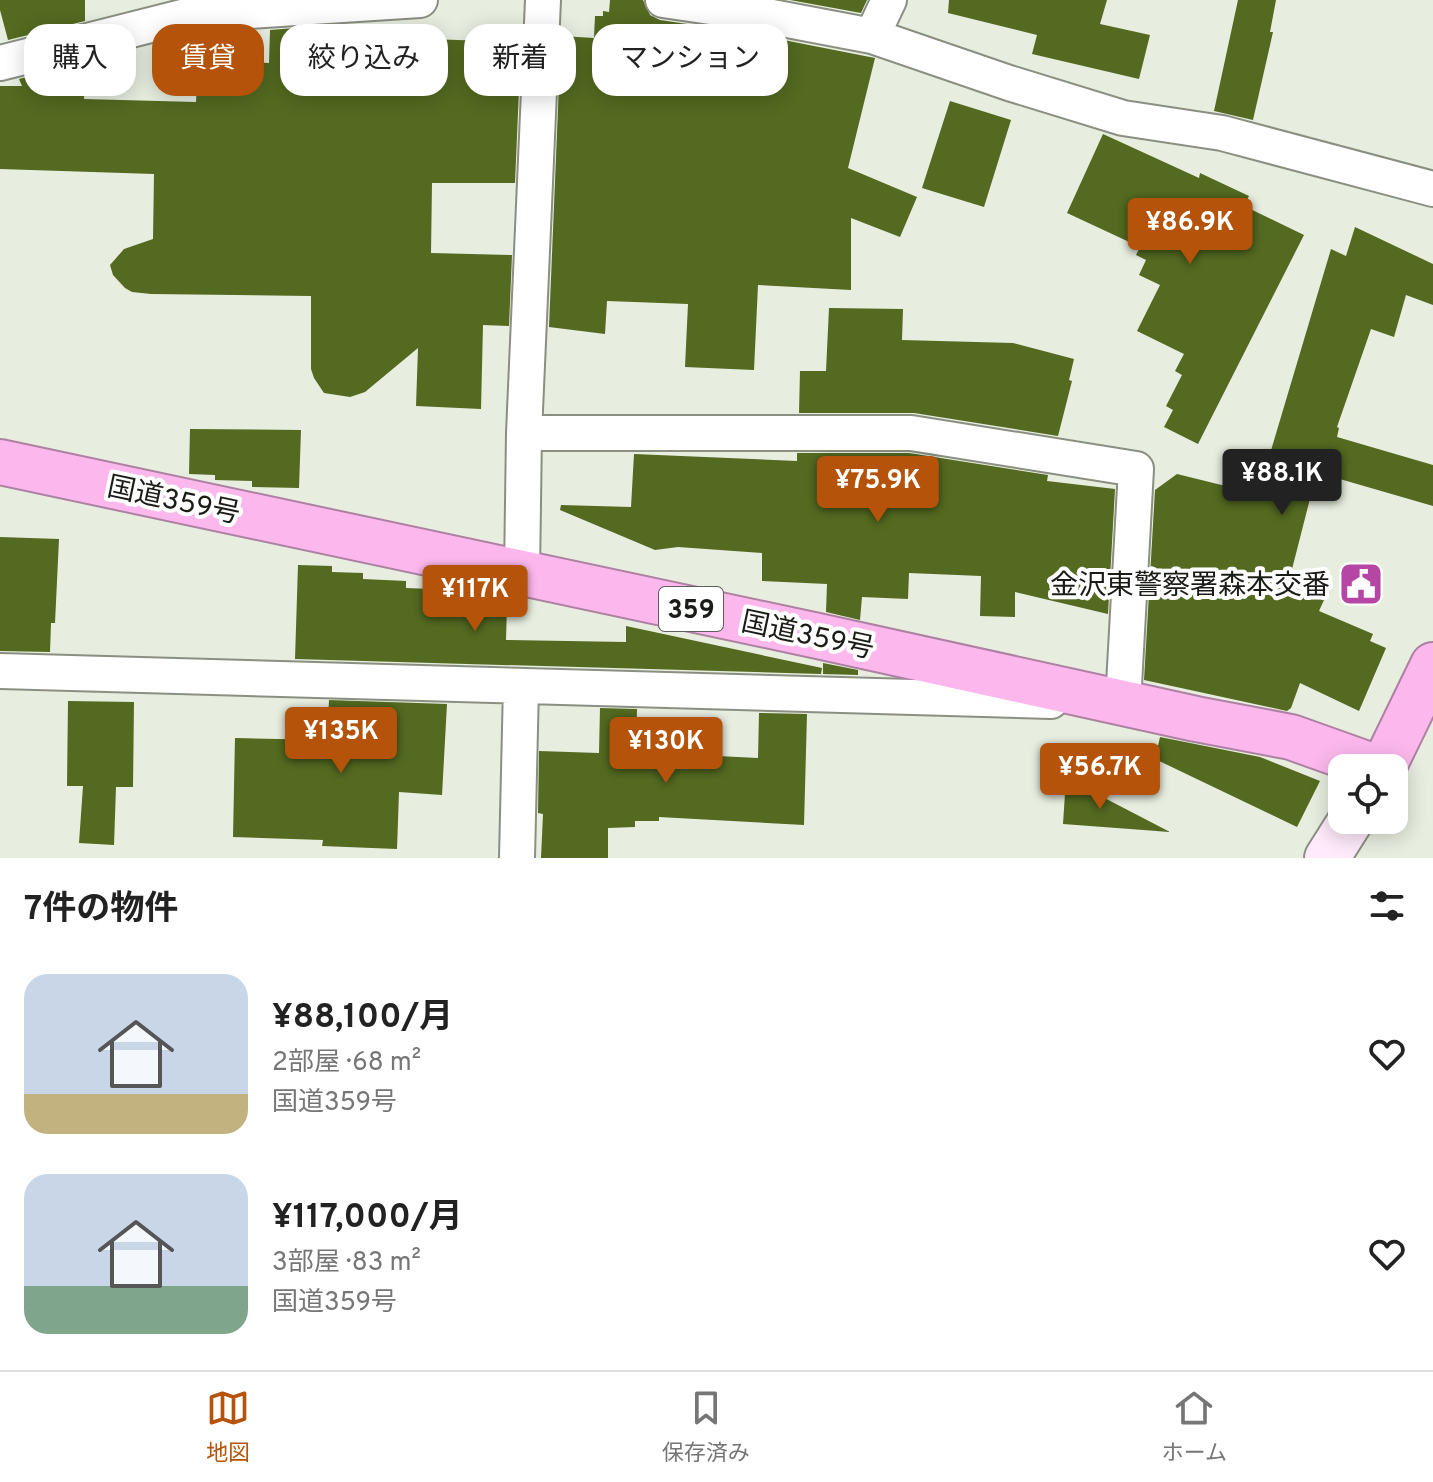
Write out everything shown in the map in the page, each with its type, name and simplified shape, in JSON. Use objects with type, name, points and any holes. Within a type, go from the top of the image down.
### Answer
[{"type":"highway","name":"国道359号","points":[[0,462],[1291,737],[1340,754]]},
{"type":"highway","name":"国道359号","points":[[1387,754],[1433,665]]},
{"type":"main road","points":[[1327,858],[1342,834]]},
{"type":"street","points":[[0,63],[190,15],[420,0]]},
{"type":"street","points":[[522,573],[524,433],[543,0]]},
{"type":"street","points":[[663,0],[872,36],[1123,118],[1222,133],[1433,189]]},
{"type":"street","points":[[872,36],[889,0]]},
{"type":"street","points":[[0,671],[1123,703],[1136,469],[911,433],[524,433]]},
{"type":"street","points":[[517,858],[521,686]]},
{"type":"building","points":[[0,0],[85,0],[85,21],[24,24],[24,36],[8,40]]},
{"type":"building","points":[[610,0],[643,0],[650,15],[660,20],[687,24],[595,24],[595,16],[603,16],[603,11],[609,12]]},
{"type":"building","points":[[790,0],[867,0],[861,13]]},
{"type":"building","points":[[949,0],[1107,0],[1100,24],[1150,35],[1139,79],[1032,54],[1037,35],[948,13]]},
{"type":"building","points":[[1238,0],[1276,0],[1270,32],[1273,32],[1253,120],[1214,111]]},
{"type":"building","points":[[280,29],[280,96],[448,96],[448,40],[464,40],[464,96],[519,96],[515,183],[432,183],[431,253],[512,255],[509,326],[483,325],[481,409],[416,406],[418,348],[365,392],[350,397],[324,393],[311,369],[311,296],[151,294],[125,288],[113,275],[110,265],[124,249],[153,239],[154,174],[0,169],[0,86],[22,86],[19,79],[24,78],[24,96],[84,96],[84,99],[196,102],[196,96],[264,96],[264,63],[269,63],[270,30]]},
{"type":"building","points":[[576,37],[592,38],[592,96],[788,96],[788,41],[875,58],[848,168],[917,197],[900,237],[851,218],[851,290],[758,285],[754,370],[685,367],[688,304],[607,301],[605,334],[549,327],[559,96],[576,96]]},
{"type":"building","points":[[950,101],[1011,120],[984,207],[922,188]]},
{"type":"building","points":[[1103,134],[1199,178],[1200,173],[1249,196],[1244,206],[1304,235],[1198,444],[1164,427],[1173,410],[1166,406],[1182,375],[1175,371],[1184,354],[1137,331],[1160,285],[1139,275],[1146,260],[1136,255],[1140,247],[1067,213]]},
{"type":"building","points":[[1355,227],[1433,264],[1433,305],[1406,295],[1394,337],[1371,329],[1337,427],[1337,437],[1433,465],[1433,506],[1326,475],[1324,482],[1315,479],[1288,585],[1324,600],[1319,611],[1373,634],[1370,641],[1386,648],[1359,711],[1300,683],[1287,711],[1144,680],[1155,490],[1177,474],[1258,494],[1331,249],[1346,256]]},
{"type":"building","points":[[829,308],[903,309],[902,340],[1013,343],[1074,359],[1069,380],[1072,381],[1058,436],[914,413],[799,413],[800,371],[826,371]]},
{"type":"building","points":[[190,429],[301,430],[299,488],[252,487],[252,481],[215,480],[215,475],[189,474]]},
{"type":"building","points":[[797,453],[909,453],[1048,475],[1047,481],[1115,489],[1108,614],[1015,592],[1015,617],[980,616],[981,576],[909,573],[908,599],[862,597],[860,620],[826,612],[827,584],[762,581],[762,553],[678,547],[655,550],[560,510],[561,505],[631,507],[634,454],[797,461]]},
{"type":"building","points":[[0,537],[59,539],[55,623],[51,623],[50,652],[0,651]]},
{"type":"building","points":[[298,565],[332,566],[332,572],[363,573],[363,579],[406,581],[406,588],[432,589],[432,594],[461,595],[507,605],[506,640],[626,642],[626,626],[822,668],[821,674],[295,659]]},
{"type":"building","points":[[823,663],[858,670],[858,675],[823,674]]},
{"type":"building","points":[[329,700],[447,704],[442,795],[399,792],[397,849],[322,846],[323,840],[233,837],[235,738],[327,740]]},
{"type":"building","points":[[68,701],[134,702],[133,787],[116,787],[114,845],[79,843],[83,786],[67,786]]},
{"type":"building","points":[[600,708],[637,709],[636,752],[758,758],[759,713],[807,714],[804,825],[659,817],[659,821],[635,821],[635,827],[608,828],[608,858],[541,858],[543,814],[538,813],[539,751],[599,753]]},
{"type":"building","points":[[1160,737],[1260,757],[1320,781],[1297,827],[1155,759]]},
{"type":"building","points":[[1066,778],[1170,832],[1063,824]]},
{"type":"place","name":"金沢東警察署森本交番","points":[[1361,584]]}]
